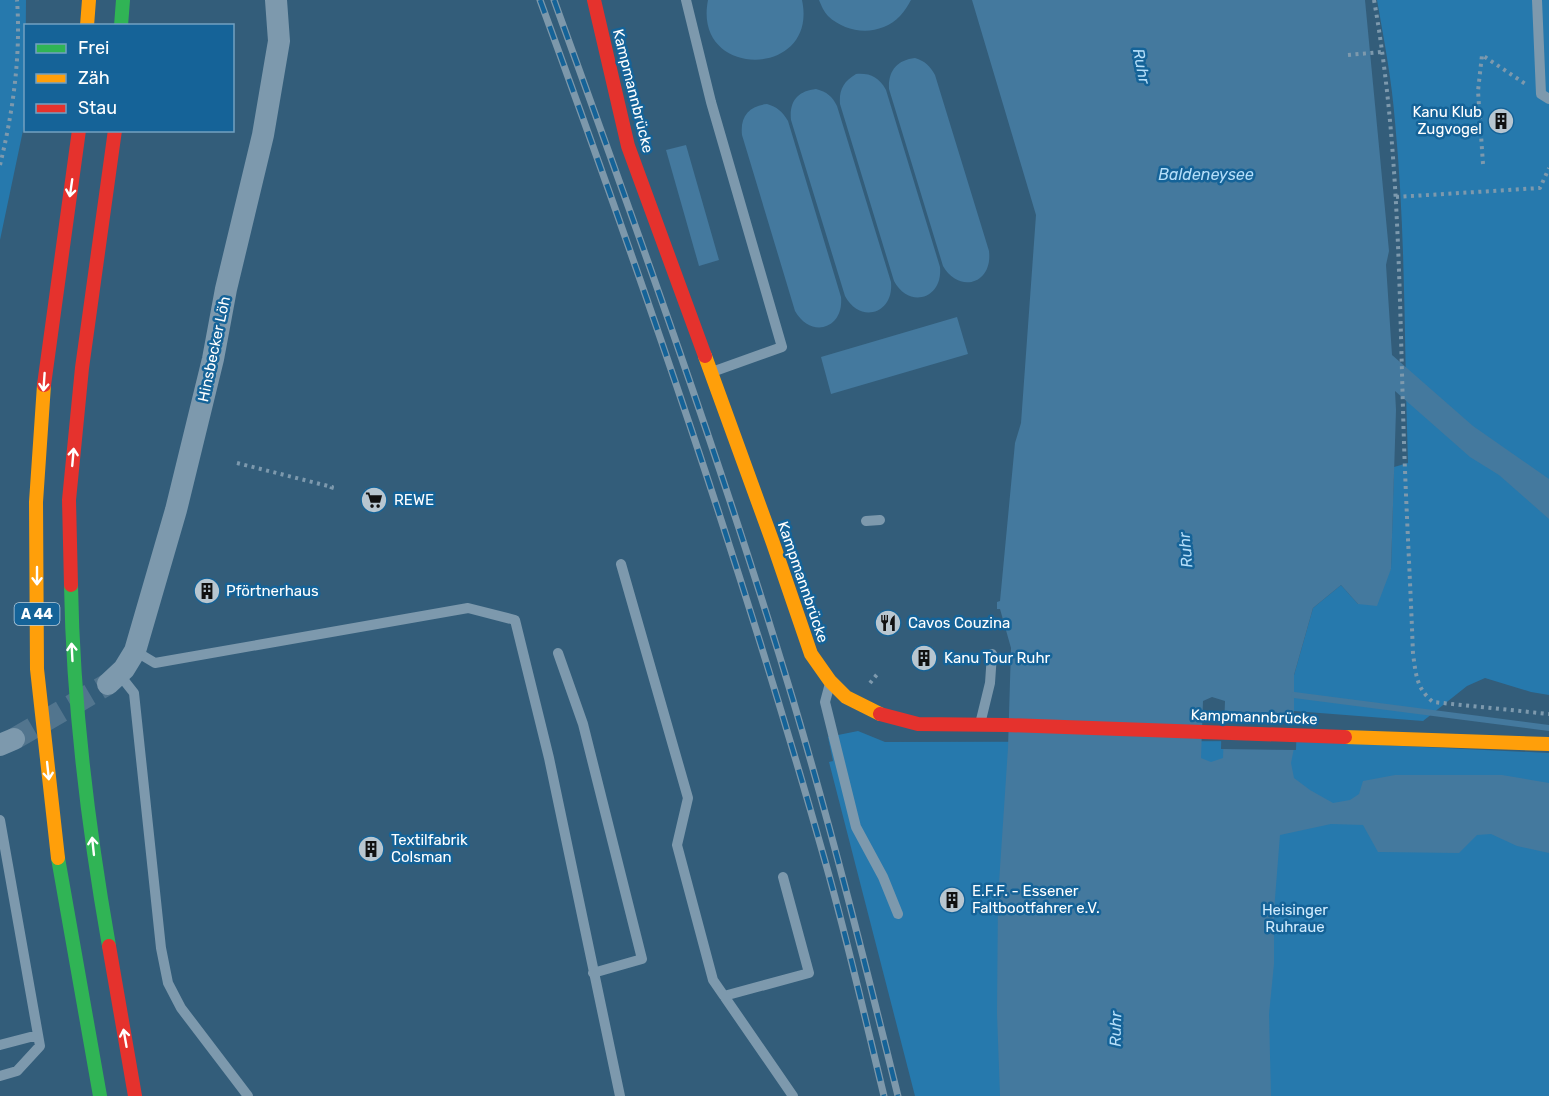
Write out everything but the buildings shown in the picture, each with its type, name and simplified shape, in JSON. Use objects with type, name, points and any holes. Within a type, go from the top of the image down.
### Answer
[{"type":"main road","points":[[87,24],[88,0]]},
{"type":"main road","points":[[122,24],[123,0]]},
{"type":"main road","name":"Kampmannbrücke","points":[[594,0],[628,146],[773,543],[804,638],[811,654],[830,681],[856,704],[892,719],[918,724],[1549,744]]},
{"type":"main road","name":"A 44","points":[[79,132],[45,373],[36,502],[37,669],[61,882],[100,1096]]},
{"type":"main road","name":"A 44","points":[[115,132],[82,368],[69,500],[72,656],[96,874],[135,1096]]},
{"type":"street","name":"Hinsbecker Löh","points":[[113,679],[124,669],[135,651],[176,510],[213,359],[226,289],[263,135],[279,41],[276,0]]},
{"type":"lane","points":[[686,0],[711,102],[782,347],[710,373]]},
{"type":"lane","points":[[1537,0],[1545,96]]},
{"type":"lane","points":[[866,521],[880,520]]},
{"type":"lane","points":[[621,564],[688,798],[677,845],[713,980],[793,1096]]},
{"type":"lane","points":[[135,651],[155,663],[468,608],[515,620],[549,758],[620,1096]]},
{"type":"lane","points":[[558,653],[583,724],[642,959],[593,973]]},
{"type":"lane","points":[[980,726],[990,682],[992,654]]},
{"type":"lane","points":[[113,679],[134,693],[161,948],[168,983],[181,1008],[248,1096]]},
{"type":"lane","points":[[830,681],[825,702],[856,827],[883,876],[898,914]]},
{"type":"lane","points":[[0,820],[6,884],[40,1047],[17,1071],[0,1076]]},
{"type":"lane","points":[[724,996],[809,973],[783,877]]},
{"type":"lane","points":[[0,1045],[38,1035]]},
{"type":"path","points":[[0,165],[10,120],[15,77],[17,0]]},
{"type":"path","points":[[1374,0],[1390,125],[1396,197],[1413,654],[1417,682],[1424,694],[1433,702],[1549,714]]},
{"type":"path","points":[[1348,55],[1381,52]]},
{"type":"path","points":[[1483,164],[1478,91],[1482,54],[1545,96]]},
{"type":"path","points":[[1396,197],[1540,189],[1549,168]]},
{"type":"path","points":[[237,463],[332,487],[331,490]]},
{"type":"green space","points":[[0,0],[26,0],[24,126],[0,240]]},
{"type":"green space","points":[[1377,0],[1549,0],[1549,695],[1485,678],[1467,686],[1423,721],[1294,711],[1294,675],[1313,608],[1341,585],[1358,604],[1391,569],[1394,467],[1408,463],[1399,164],[1388,61]]},
{"type":"green space","name":"Heisinger Ruhraue","points":[[858,731],[885,742],[1299,741],[1549,753],[1549,1096],[915,1096],[829,762],[833,761],[828,737]]},
{"type":"water","points":[[708,0],[802,0],[802,26],[792,45],[776,56],[755,60],[735,56],[718,45],[708,26]]},
{"type":"water","points":[[819,0],[911,0],[902,14],[892,23],[864,31],[845,27],[836,22],[827,14]]},
{"type":"water","points":[[972,0],[1365,0],[1389,251],[1386,265],[1392,355],[1473,426],[1549,479],[1549,519],[1499,475],[1470,457],[1395,391],[1391,569],[1377,606],[1358,604],[1341,585],[1313,608],[1294,675],[1294,748],[1291,763],[1294,778],[1333,803],[1350,800],[1359,794],[1363,781],[1395,775],[1502,775],[1549,783],[1549,853],[1517,846],[1491,834],[1477,835],[1459,853],[1378,852],[1363,825],[1331,824],[1280,835],[1274,911],[1274,964],[1269,1014],[1271,1096],[1000,1096],[997,1013],[998,898],[1008,748],[1011,648],[1000,609],[997,609],[997,602],[1000,601],[1015,443],[1021,423],[1036,215]],"holes":[[[1212,697],[1225,701],[1223,758],[1211,762],[1201,758],[1203,701]]]},
{"type":"water","points":[[915,58],[927,64],[935,75],[989,251],[986,271],[974,281],[957,280],[943,266],[889,89],[890,77],[895,68],[903,61]]},
{"type":"water","points":[[856,74],[874,77],[886,90],[940,267],[936,287],[924,296],[908,295],[900,290],[894,281],[840,104],[843,87]]},
{"type":"water","points":[[816,89],[829,95],[837,106],[891,282],[887,302],[875,312],[859,310],[851,305],[845,296],[791,120],[793,102],[796,98],[804,92]]},
{"type":"water","points":[[767,104],[779,110],[788,121],[841,297],[841,308],[837,317],[825,326],[809,325],[795,311],[742,135],[744,117],[747,113],[755,107]]},
{"type":"water","points":[[686,145],[719,260],[699,266],[666,150]]},
{"type":"water","points":[[957,317],[968,354],[831,394],[821,357]]},
{"type":"pier","points":[[1222,711],[1297,714],[1296,750],[1221,749]]},
{"type":"waterway","points":[[1294,695],[1549,728]]},
{"type":"tunnel","points":[[14,739],[108,684]]},
{"type":"railway","points":[[540,0],[691,428],[760,644],[833,890],[884,1096]]},
{"type":"railway","points":[[554,0],[678,348],[766,612],[821,798],[898,1096]]},
{"type":"traffic: fast","points":[[121,24],[123,0]]},
{"type":"traffic: fast","points":[[71,585],[78,721],[94,856],[109,946]]},
{"type":"traffic: fast","points":[[58,858],[100,1096]]},
{"type":"traffic: slow","points":[[87,24],[89,0]]},
{"type":"traffic: slow","points":[[705,356],[811,654],[830,681],[846,697],[880,714]]},
{"type":"traffic: slow","points":[[44,385],[36,502],[37,669],[58,858]]},
{"type":"traffic: slow","points":[[1345,737],[1549,744]]},
{"type":"traffic: jam","points":[[594,0],[628,146],[705,356]]},
{"type":"traffic: jam","points":[[44,385],[79,132]]},
{"type":"traffic: jam","points":[[71,585],[69,500],[82,368],[115,132]]},
{"type":"traffic: jam","points":[[880,714],[918,724],[1345,737]]},
{"type":"traffic: jam","points":[[109,946],[135,1096]]},
{"type":"place","name":"Kanu Klub Zugvogel","points":[[1501,121]]},
{"type":"place","name":"REWE","points":[[374,500]]},
{"type":"place","name":"Pförtnerhaus","points":[[207,591]]},
{"type":"place","name":"Cavos Couzina","points":[[888,623]]},
{"type":"place","name":"Kanu Tour Ruhr","points":[[924,658]]},
{"type":"place","name":"Textilfabrik Colsman","points":[[371,849]]},
{"type":"place","name":"E.F.F. - Essener Faltbootfahrer e.V.","points":[[952,900]]},
{"type":"water label","name":"Ruhr","points":[[1142,66]]},
{"type":"water label","name":"Baldeneysee","points":[[1206,174]]},
{"type":"water label","name":"Ruhr","points":[[1185,550]]},
{"type":"water label","name":"Ruhr","points":[[1115,1029]]}]
